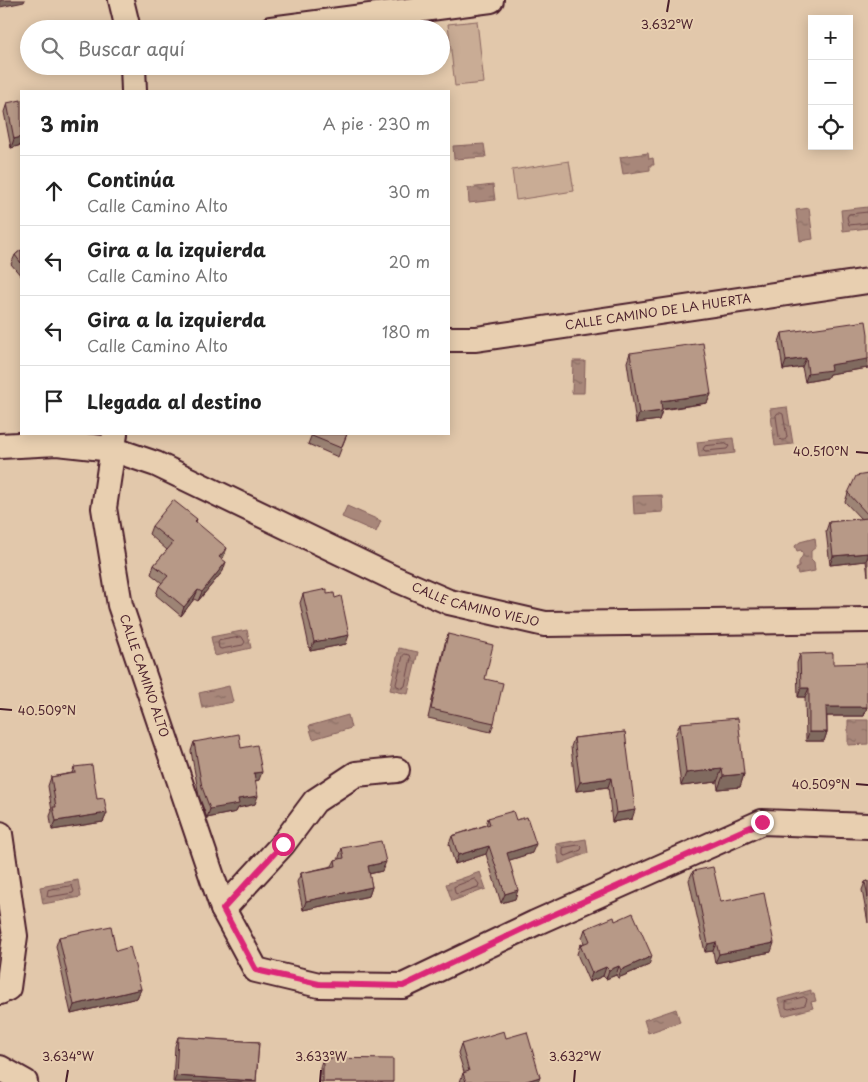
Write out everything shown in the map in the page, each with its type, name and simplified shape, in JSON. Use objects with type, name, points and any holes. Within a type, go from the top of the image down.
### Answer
[{"type":"street","points":[[121,0],[126,20]]},
{"type":"street","points":[[339,20],[491,0]]},
{"type":"street","points":[[133,75],[134,90]]},
{"type":"street","name":"CALLE CAMINO DE LA HUERTA","points":[[450,340],[476,339],[868,281]]},
{"type":"street","name":"CALLE CAMINO VIEJO","points":[[0,446],[114,441],[156,464],[391,577],[450,602],[545,624],[868,620]]},
{"type":"street","name":"CALLE CAMINO ALTO","points":[[114,441],[104,508],[120,605],[223,909],[256,970],[319,984],[403,986],[535,923],[762,822],[868,826]]},
{"type":"street","points":[[223,909],[283,844],[315,801],[356,774],[397,770]]},
{"type":"street","points":[[0,834],[15,936],[8,988],[0,992]]},
{"type":"street","points":[[0,1068],[24,1082]]},
{"type":"shaded area","points":[[477,21],[484,83],[455,86],[450,24]]},
{"type":"shaded area","points":[[569,161],[574,191],[516,200],[512,170]]},
{"type":"water","points":[[484,144],[486,157],[454,159],[453,146]]},
{"type":"water","points":[[648,153],[649,159],[653,158],[654,165],[650,165],[650,170],[623,174],[620,157]]},
{"type":"water","points":[[493,185],[495,200],[469,203],[468,188]]},
{"type":"water","points":[[868,207],[868,228],[843,231],[841,210]]},
{"type":"water","points":[[809,208],[813,239],[800,241],[796,210]]},
{"type":"water","points":[[573,361],[585,361],[584,393],[572,393]]},
{"type":"water","points":[[787,407],[793,444],[775,446],[770,409]]},
{"type":"water","points":[[733,438],[735,453],[699,457],[697,442]]},
{"type":"water","points":[[662,495],[663,512],[634,514],[633,496]]},
{"type":"water","points":[[347,506],[381,521],[376,532],[342,517]]},
{"type":"water","points":[[815,538],[816,547],[811,551],[811,559],[814,562],[815,571],[798,574],[796,569],[799,567],[799,562],[803,555],[801,550],[797,551],[795,546],[800,542]]},
{"type":"water","points":[[247,630],[251,648],[215,656],[211,637]]},
{"type":"water","points":[[399,648],[418,652],[408,694],[390,690]]},
{"type":"water","points":[[229,686],[233,702],[202,708],[199,693]]},
{"type":"water","points":[[348,715],[351,728],[313,739],[309,726]]},
{"type":"water","points":[[848,720],[868,720],[868,744],[848,745]]},
{"type":"water","points":[[586,839],[588,853],[559,864],[556,844]]},
{"type":"water","points":[[480,872],[486,889],[452,901],[446,884]]},
{"type":"water","points":[[78,880],[81,897],[43,904],[40,887]]},
{"type":"water","points":[[811,990],[811,994],[814,994],[816,1001],[811,1002],[813,1008],[783,1016],[778,999]]},
{"type":"water","points":[[676,1009],[680,1022],[648,1033],[644,1020]]},
{"type":"building","points":[[20,100],[20,137],[14,139],[7,103]]},
{"type":"building","points":[[20,251],[20,262],[15,255]]},
{"type":"building","points":[[866,321],[868,359],[830,365],[831,370],[808,373],[806,358],[786,361],[782,333]]},
{"type":"building","points":[[703,343],[711,394],[661,401],[662,411],[639,414],[630,353]]},
{"type":"building","points":[[312,435],[347,435],[341,448]]},
{"type":"building","points":[[868,474],[868,515],[848,493],[856,476]]},
{"type":"building","points":[[173,500],[197,519],[195,521],[227,548],[219,557],[226,562],[202,592],[198,590],[184,607],[159,586],[168,576],[154,565],[173,543],[152,526]]},
{"type":"building","points":[[868,518],[868,553],[833,556],[829,522]]},
{"type":"building","points":[[327,589],[327,594],[334,593],[335,598],[341,596],[349,635],[314,642],[303,594]]},
{"type":"building","points":[[448,634],[493,645],[485,679],[503,683],[494,723],[431,709]]},
{"type":"building","points":[[833,653],[833,664],[867,663],[867,707],[826,707],[827,732],[809,732],[809,688],[801,688],[800,654]]},
{"type":"building","points":[[738,718],[744,774],[723,776],[722,769],[686,773],[680,723]]},
{"type":"building","points":[[625,732],[635,810],[616,813],[611,778],[580,782],[574,738]]},
{"type":"building","points":[[239,734],[241,748],[257,745],[262,772],[254,773],[258,796],[238,799],[239,804],[210,809],[202,787],[194,742]]},
{"type":"building","points":[[92,765],[97,799],[104,798],[107,813],[56,821],[53,807],[56,807],[51,777],[75,773],[74,767]]},
{"type":"building","points":[[513,811],[516,820],[527,817],[536,844],[507,853],[518,890],[505,894],[489,846],[458,855],[452,836],[490,824],[488,818]]},
{"type":"building","points":[[381,841],[386,862],[368,866],[372,887],[306,901],[301,873],[336,866],[335,860],[344,858],[342,848]]},
{"type":"building","points":[[713,867],[721,902],[764,893],[774,943],[719,954],[716,942],[708,944],[693,871]]},
{"type":"building","points":[[868,881],[868,898],[865,882]]},
{"type":"building","points":[[633,913],[652,956],[621,970],[619,966],[609,970],[606,967],[592,973],[580,945],[590,941],[585,929],[614,917],[615,921]]},
{"type":"building","points":[[111,926],[116,951],[130,947],[141,989],[74,1005],[59,937]]},
{"type":"building","points":[[504,1031],[506,1038],[527,1032],[540,1077],[523,1082],[466,1082],[463,1073],[469,1071],[461,1044]]},
{"type":"building","points":[[178,1037],[259,1042],[256,1081],[176,1076]]},
{"type":"building","points":[[323,1058],[393,1059],[393,1082],[323,1082]]},
{"type":"route","points":[[283,844],[223,909],[256,970],[319,984],[403,986],[535,923],[762,822]]}]
